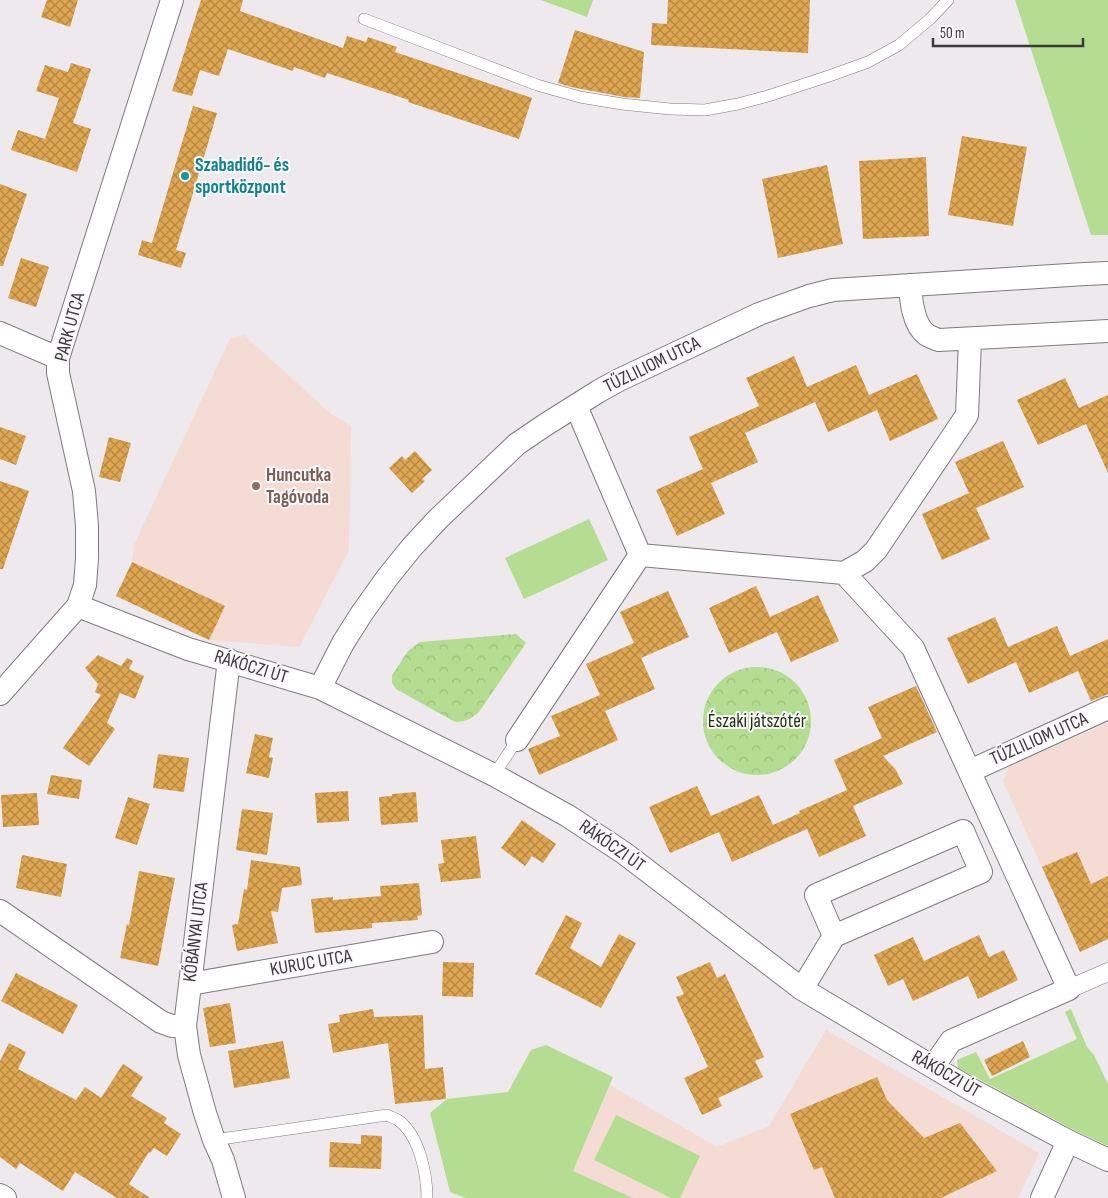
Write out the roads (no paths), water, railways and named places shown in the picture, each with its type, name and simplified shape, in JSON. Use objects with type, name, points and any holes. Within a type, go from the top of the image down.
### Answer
[{"type":"street","name":"PARK UTCA","points":[[0,694],[78,606],[85,585],[87,526],[84,491],[60,381],[58,358],[172,0]]},
{"type":"street","name":"TŰZLILIOM UTCA","points":[[320,688],[343,643],[362,613],[412,547],[438,519],[518,444],[545,424],[619,380],[785,303],[833,290],[1108,273]]},
{"type":"street","points":[[910,285],[912,308],[918,323],[926,334],[939,340],[1108,331]]},
{"type":"street","points":[[0,332],[58,358]]},
{"type":"street","points":[[640,555],[844,573],[865,561],[876,550],[967,415],[970,339]]},
{"type":"street","points":[[576,406],[640,555]]},
{"type":"street","points":[[517,740],[640,555]]},
{"type":"street","points":[[844,573],[914,648],[1068,989]]},
{"type":"street","name":"RÁKÓCZI ÚT","points":[[78,606],[188,649],[320,688],[494,775],[568,816],[624,853],[802,989],[933,1067],[1068,1141],[1108,1160]]},
{"type":"street","name":"KŐBÁNYAI UTCA","points":[[229,660],[185,1026],[189,1056],[205,1112],[223,1160],[234,1198]]},
{"type":"street","name":"TŰZLILIOM UTCA","points":[[970,770],[1108,708]]},
{"type":"street","points":[[834,936],[816,895],[992,819]]},
{"type":"street","points":[[802,989],[834,936],[981,872],[964,831]]},
{"type":"street","points":[[0,911],[161,1022],[172,1026],[185,1026]]},
{"type":"street","name":"KURUC UTCA","points":[[190,984],[432,942]]},
{"type":"street","points":[[933,1067],[951,1041],[1108,972]]},
{"type":"street","points":[[1042,1198],[1068,1141]]},
{"type":"street","points":[[0,1195],[5,1198]]},
{"type":"lane","points":[[364,19],[537,85],[580,97],[670,109],[705,110],[768,96],[868,62],[899,45],[930,19],[948,0]]},
{"type":"lane","points":[[494,775],[517,740]]},
{"type":"lane","points":[[214,1140],[387,1115],[398,1120],[418,1147],[425,1175],[427,1198]]},
{"type":"place","name":"Szabadidő- és sportközpont","points":[[185,176]]},
{"type":"place","name":"Huncutka Tagóvoda","points":[[256,486]]},
{"type":"park label","name":"Északi játszótér","points":[[757,721]]}]
